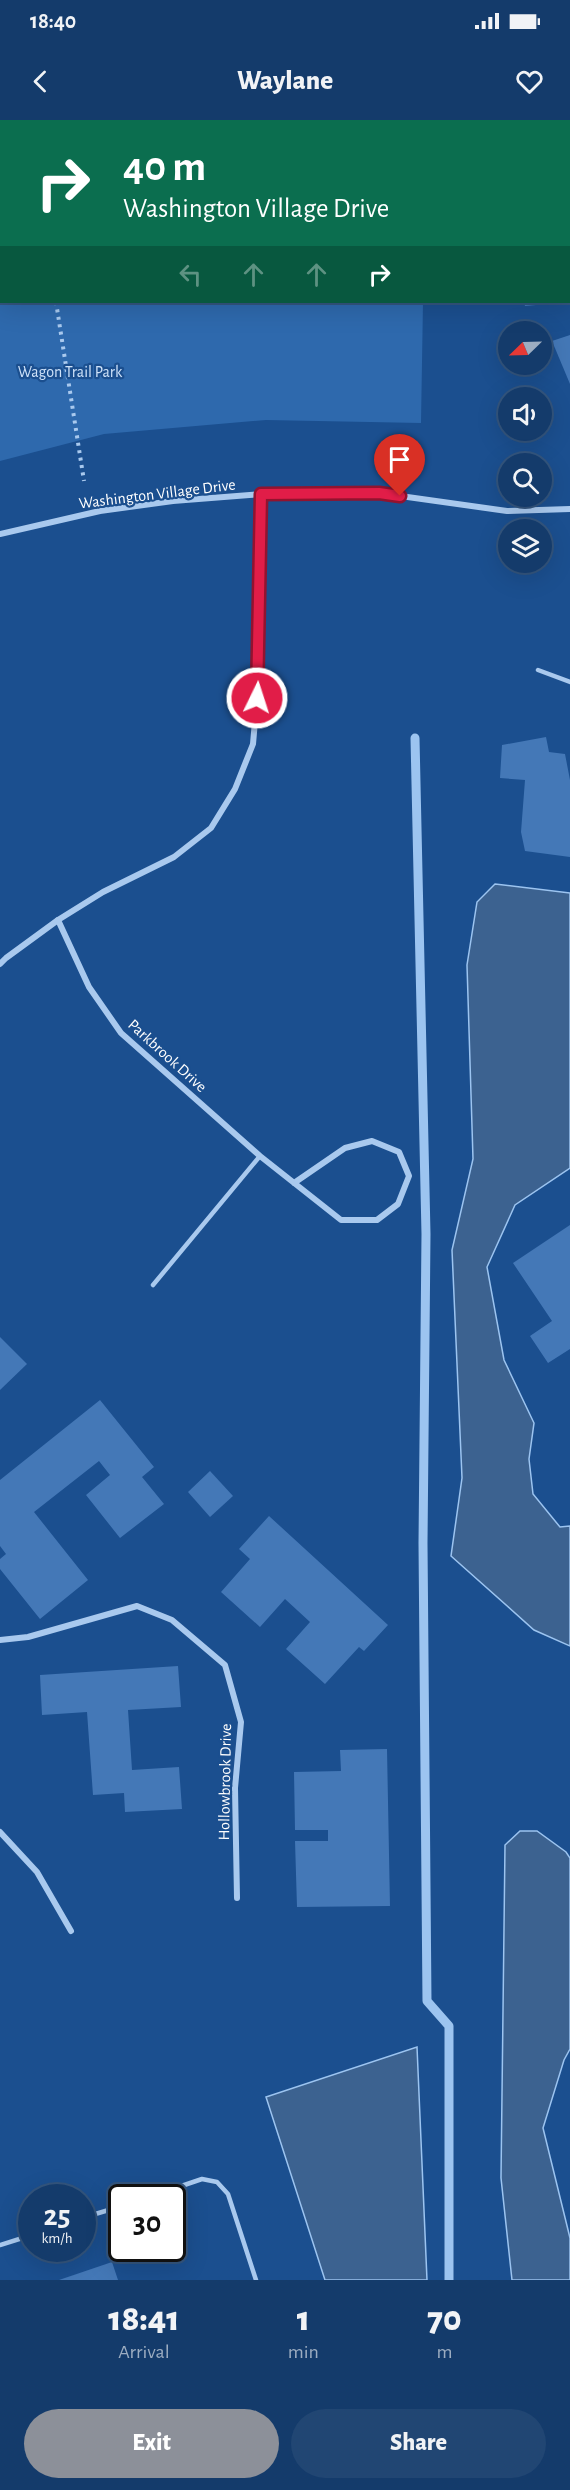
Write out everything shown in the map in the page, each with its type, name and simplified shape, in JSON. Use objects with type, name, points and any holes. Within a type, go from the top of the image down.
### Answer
[{"type":"street","name":"Washington Village Drive","points":[[0,534],[100,511],[173,501],[261,494],[379,493],[507,511],[570,509]]},
{"type":"street","points":[[0,964],[6,957],[58,920],[103,892],[174,857],[211,828],[235,789],[253,744],[254,733],[259,675],[261,494]]},
{"type":"street","name":"Parkbrook Drive","points":[[58,920],[89,987],[121,1033],[260,1156],[294,1183],[341,1220],[377,1220],[398,1204],[409,1176],[399,1152],[372,1141],[345,1148],[294,1183]]},
{"type":"street","name":"Hollowbrook Drive","points":[[0,1640],[28,1637],[137,1606],[172,1620],[225,1665],[241,1722],[235,1788],[237,1898]]},
{"type":"street","points":[[0,1832],[37,1872],[71,1930]]},
{"type":"lane","points":[[538,670],[570,682]]},
{"type":"lane","points":[[153,1285],[260,1156]]},
{"type":"lane","points":[[186,2185],[202,2180],[217,2182],[228,2194],[255,2280]]},
{"type":"lane","points":[[0,2245],[18,2239]]},
{"type":"path","points":[[56,303],[84,481]]},
{"type":"green space","name":"Wagon Trail Park","points":[[0,303],[423,303],[421,423],[266,420],[104,434],[0,461]]},
{"type":"shaded area","points":[[495,884],[570,893],[570,1168],[515,1205],[487,1267],[504,1360],[534,1423],[529,1459],[533,1494],[560,1527],[570,1526],[570,1646],[534,1630],[451,1556],[462,1478],[452,1250],[473,1159],[467,965],[477,902]]},
{"type":"shaded area","points":[[520,1831],[537,1831],[566,1852],[570,1858],[570,2049],[564,2060],[543,2128],[570,2238],[570,2280],[512,2280],[501,2178],[505,1845]]},
{"type":"shaded area","points":[[417,2047],[427,2280],[325,2280],[266,2097]]},
{"type":"building","points":[[524,303],[558,303],[525,306]]},
{"type":"building","points":[[570,335],[570,384],[552,341]]},
{"type":"building","points":[[546,737],[549,752],[565,754],[570,780],[570,857],[525,851],[521,832],[525,780],[500,778],[502,745]]},
{"type":"building","points":[[570,1225],[570,1349],[548,1363],[530,1336],[552,1321],[513,1263]]},
{"type":"building","points":[[0,1337],[27,1364],[0,1390]]},
{"type":"building","points":[[100,1400],[154,1467],[142,1477],[164,1504],[120,1538],[86,1495],[110,1475],[99,1461],[34,1512],[88,1580],[40,1619],[0,1569],[0,1559],[6,1554],[0,1546],[0,1480]]},
{"type":"building","points":[[210,1471],[233,1496],[210,1517],[188,1492]]},
{"type":"building","points":[[269,1516],[388,1625],[364,1651],[359,1647],[325,1684],[286,1649],[310,1622],[285,1599],[260,1627],[221,1592],[250,1559],[239,1549]]},
{"type":"building","points":[[178,1666],[181,1707],[128,1710],[132,1770],[179,1767],[182,1809],[125,1812],[124,1793],[93,1795],[87,1712],[42,1715],[40,1675]]},
{"type":"building","points":[[387,1749],[390,1906],[297,1907],[295,1841],[328,1841],[328,1830],[295,1830],[294,1772],[341,1771],[340,1750]]},
{"type":"building","points":[[112,2262],[118,2280],[59,2280]]},
{"type":"waterway","points":[[415,738],[426,1234],[423,1543],[427,2001],[449,2026],[449,2280]]},
{"type":"route","points":[[257,698],[261,494],[379,493],[400,496]]}]
